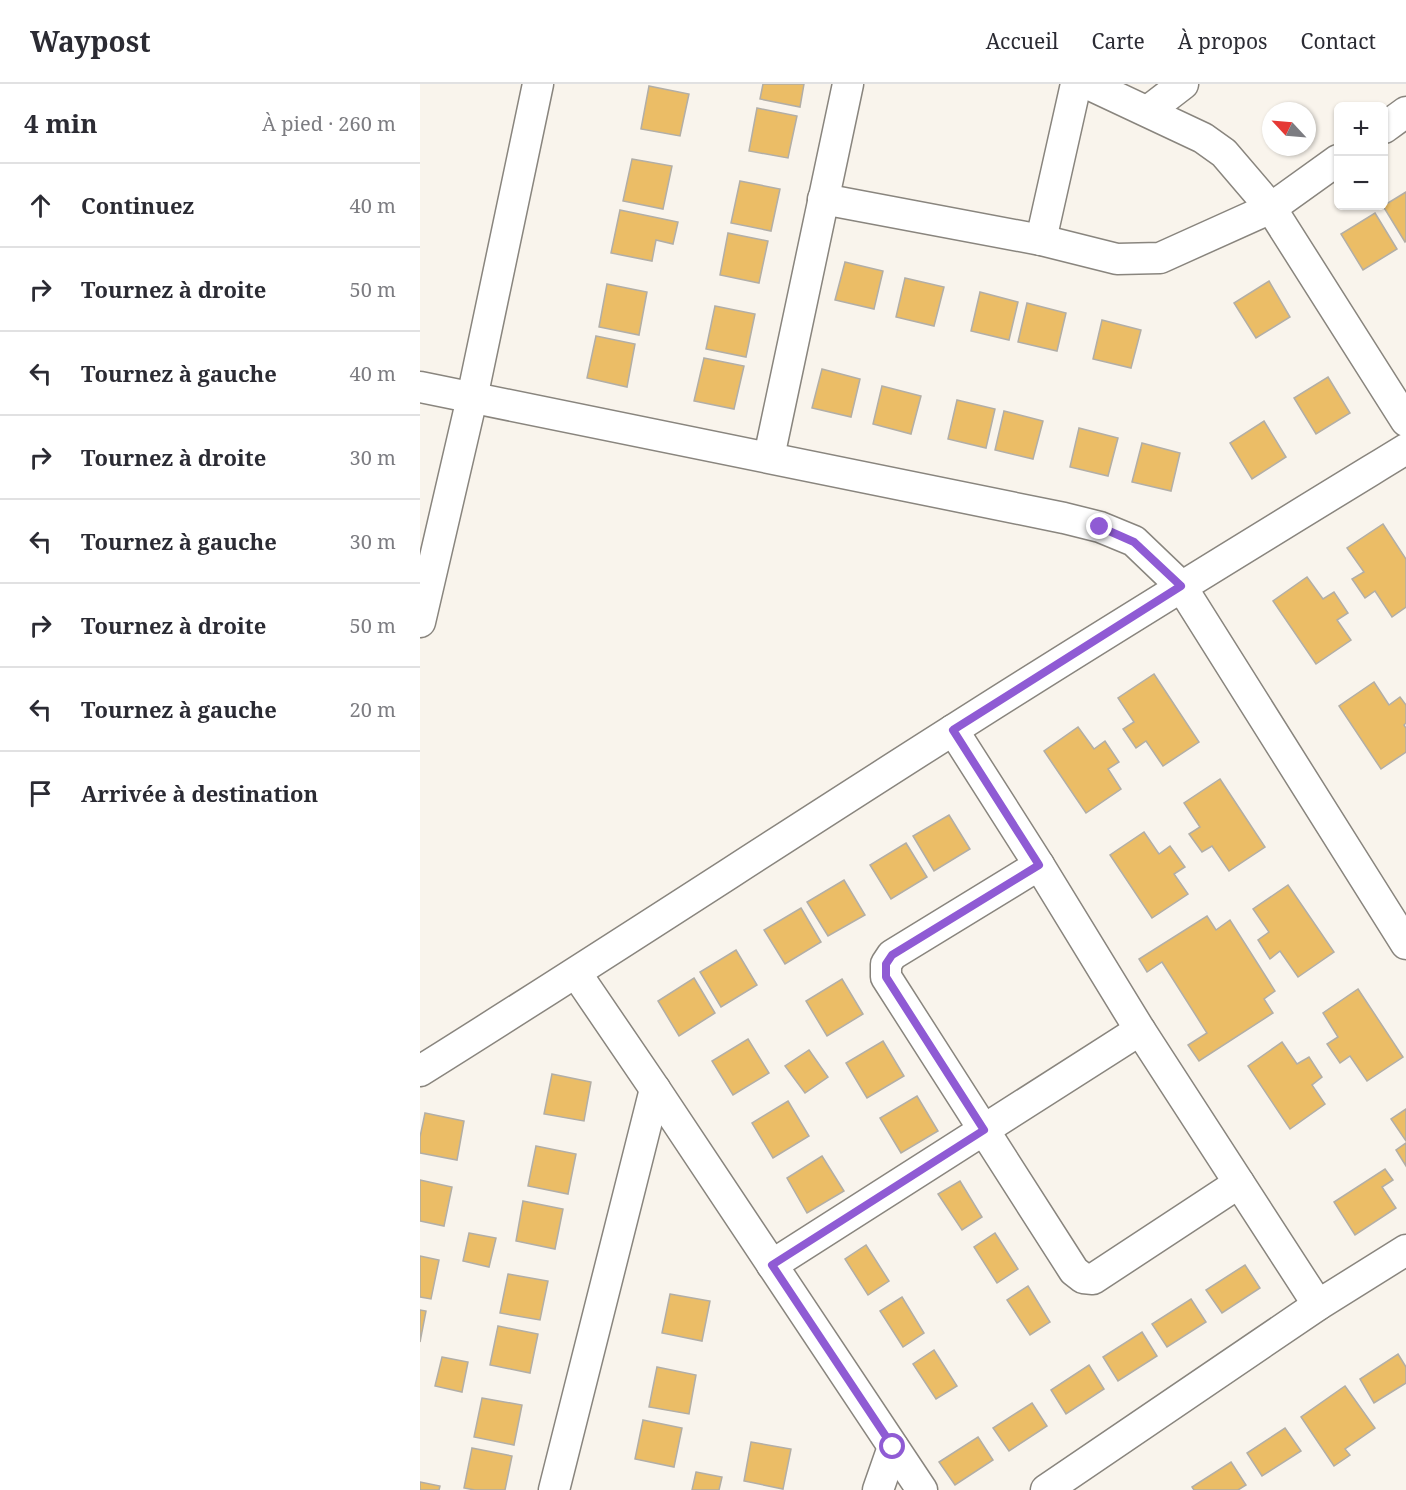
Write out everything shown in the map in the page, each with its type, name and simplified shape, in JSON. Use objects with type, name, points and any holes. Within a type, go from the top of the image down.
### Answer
[{"type":"street","points":[[420,622],[472,398],[538,84]]},
{"type":"street","points":[[769,457],[848,84]]},
{"type":"street","points":[[1041,240],[1076,84]]},
{"type":"street","points":[[1088,84],[1203,138],[1224,153],[1271,208],[1406,421]]},
{"type":"street","points":[[1148,111],[1183,84]]},
{"type":"street","points":[[1388,125],[1406,112]]},
{"type":"street","points":[[823,199],[1041,240],[1117,259],[1160,258],[1271,208],[1334,163]]},
{"type":"street","points":[[420,387],[1064,518],[1100,527],[1134,542],[1181,586],[1406,944]]},
{"type":"street","points":[[420,1071],[1181,586],[1406,449]]},
{"type":"street","points":[[953,730],[1140,1030],[1318,1305]]},
{"type":"street","points":[[1039,865],[892,955],[886,964],[886,977],[1074,1271],[1083,1278],[1093,1279],[1239,1183]]},
{"type":"street","points":[[576,973],[922,1490]]},
{"type":"street","points":[[772,1265],[1140,1030]]},
{"type":"street","points":[[554,1490],[655,1089]]},
{"type":"street","points":[[1046,1490],[1318,1305],[1406,1250]]},
{"type":"street","points":[[878,1490],[893,1447]]},
{"type":"building","points":[[763,84],[804,84],[800,107],[760,99]]},
{"type":"building","points":[[649,86],[689,94],[680,136],[641,129]]},
{"type":"building","points":[[757,108],[797,116],[788,158],[749,151]]},
{"type":"building","points":[[632,159],[672,166],[663,209],[623,201]]},
{"type":"building","points":[[740,181],[780,189],[771,231],[731,223]]},
{"type":"building","points":[[1406,192],[1405,242],[1385,210],[1388,210],[1388,203]]},
{"type":"building","points":[[620,210],[678,222],[673,244],[656,240],[652,261],[611,253]]},
{"type":"building","points":[[1375,213],[1397,249],[1363,270],[1341,234]]},
{"type":"building","points":[[728,233],[768,241],[759,283],[720,275]]},
{"type":"building","points":[[845,262],[883,271],[874,309],[835,300]]},
{"type":"building","points":[[905,278],[944,287],[934,326],[896,317]]},
{"type":"building","points":[[1269,281],[1290,317],[1256,338],[1234,303]]},
{"type":"building","points":[[607,284],[647,292],[639,335],[599,327]]},
{"type":"building","points":[[980,292],[1018,302],[1009,340],[971,331]]},
{"type":"building","points":[[1027,303],[1066,313],[1057,351],[1018,342]]},
{"type":"building","points":[[715,306],[755,314],[746,357],[706,349]]},
{"type":"building","points":[[1102,320],[1141,330],[1131,368],[1093,359]]},
{"type":"building","points":[[596,336],[635,344],[627,387],[587,378]]},
{"type":"building","points":[[704,358],[744,366],[734,409],[694,401]]},
{"type":"building","points":[[822,369],[860,379],[851,417],[812,408]]},
{"type":"building","points":[[1328,377],[1350,413],[1316,434],[1294,398]]},
{"type":"building","points":[[882,386],[921,396],[911,434],[873,424]]},
{"type":"building","points":[[957,400],[995,409],[986,448],[948,439]]},
{"type":"building","points":[[1004,411],[1043,421],[1033,459],[995,450]]},
{"type":"building","points":[[1264,421],[1286,457],[1252,479],[1230,443]]},
{"type":"building","points":[[1079,428],[1118,438],[1108,476],[1070,467]]},
{"type":"building","points":[[1142,443],[1180,453],[1171,491],[1132,482]]},
{"type":"building","points":[[1383,524],[1406,559],[1406,607],[1392,617],[1375,591],[1365,598],[1352,579],[1364,572],[1347,548]]},
{"type":"building","points":[[1307,577],[1323,599],[1334,592],[1348,613],[1337,620],[1351,640],[1316,664],[1273,601]]},
{"type":"building","points":[[1154,674],[1199,742],[1163,766],[1146,741],[1136,748],[1123,729],[1134,722],[1118,698]]},
{"type":"building","points":[[1374,682],[1389,705],[1400,697],[1406,705],[1404,725],[1406,752],[1381,769],[1339,706]]},
{"type":"building","points":[[1078,727],[1094,749],[1105,741],[1119,762],[1108,769],[1121,789],[1086,813],[1044,751]]},
{"type":"building","points":[[1220,779],[1265,847],[1229,871],[1212,846],[1202,852],[1189,834],[1200,827],[1184,803]]},
{"type":"building","points":[[949,815],[970,849],[934,871],[913,836]]},
{"type":"building","points":[[1144,832],[1159,854],[1170,846],[1185,867],[1174,874],[1188,894],[1152,918],[1110,855]]},
{"type":"building","points":[[906,843],[927,877],[891,899],[870,865]]},
{"type":"building","points":[[844,880],[865,915],[828,936],[807,902]]},
{"type":"building","points":[[1288,885],[1334,952],[1298,977],[1280,951],[1270,959],[1258,940],[1269,932],[1253,909]]},
{"type":"building","points":[[801,908],[821,942],[785,964],[764,930]]},
{"type":"building","points":[[1207,916],[1216,930],[1230,920],[1275,991],[1264,999],[1273,1013],[1199,1061],[1188,1045],[1207,1033],[1162,962],[1147,972],[1139,959]]},
{"type":"building","points":[[736,950],[757,985],[721,1007],[700,972]]},
{"type":"building","points":[[694,978],[715,1013],[679,1036],[658,1001]]},
{"type":"building","points":[[842,979],[863,1014],[827,1036],[806,1001]]},
{"type":"building","points":[[1358,989],[1403,1057],[1367,1081],[1350,1056],[1340,1063],[1327,1044],[1338,1037],[1323,1013]]},
{"type":"building","points":[[748,1039],[769,1073],[733,1095],[712,1061]]},
{"type":"building","points":[[883,1041],[904,1076],[867,1098],[846,1063]]},
{"type":"building","points":[[1282,1042],[1297,1064],[1309,1057],[1322,1077],[1312,1085],[1325,1104],[1290,1129],[1248,1066]]},
{"type":"building","points":[[809,1050],[828,1077],[805,1093],[785,1066]]},
{"type":"building","points":[[552,1074],[591,1082],[584,1121],[544,1114]]},
{"type":"building","points":[[917,1096],[938,1131],[901,1153],[880,1118]]},
{"type":"building","points":[[788,1101],[809,1136],[773,1158],[752,1123]]},
{"type":"building","points":[[1406,1109],[1406,1141],[1391,1119]]},
{"type":"building","points":[[425,1113],[464,1121],[457,1160],[420,1153],[420,1137]]},
{"type":"building","points":[[1406,1143],[1406,1166],[1396,1150]]},
{"type":"building","points":[[536,1146],[576,1154],[568,1194],[528,1186]]},
{"type":"building","points":[[822,1156],[844,1191],[807,1213],[787,1178]]},
{"type":"building","points":[[1385,1169],[1393,1180],[1382,1187],[1396,1208],[1355,1235],[1334,1202]]},
{"type":"building","points":[[420,1180],[452,1187],[444,1226],[420,1221]]},
{"type":"building","points":[[960,1181],[982,1217],[962,1230],[938,1194]]},
{"type":"building","points":[[523,1201],[563,1209],[555,1249],[516,1241]]},
{"type":"building","points":[[469,1233],[496,1238],[489,1267],[463,1261]]},
{"type":"building","points":[[995,1233],[1018,1269],[997,1283],[974,1247]]},
{"type":"building","points":[[866,1245],[889,1281],[868,1295],[845,1259]]},
{"type":"building","points":[[420,1256],[439,1260],[431,1299],[420,1297]]},
{"type":"building","points":[[1245,1265],[1260,1288],[1222,1313],[1206,1290]]},
{"type":"building","points":[[508,1274],[548,1281],[540,1320],[500,1313]]},
{"type":"building","points":[[1028,1286],[1050,1322],[1030,1335],[1007,1300]]},
{"type":"building","points":[[670,1294],[710,1301],[702,1341],[662,1333]]},
{"type":"building","points":[[902,1297],[924,1333],[903,1347],[880,1311]]},
{"type":"building","points":[[1191,1299],[1206,1322],[1167,1347],[1152,1324]]},
{"type":"building","points":[[420,1310],[426,1311],[420,1342]]},
{"type":"building","points":[[498,1326],[538,1334],[530,1373],[490,1365]]},
{"type":"building","points":[[1142,1332],[1157,1356],[1118,1381],[1103,1357]]},
{"type":"building","points":[[934,1350],[957,1386],[936,1399],[913,1364]]},
{"type":"building","points":[[1398,1354],[1406,1367],[1406,1383],[1374,1403],[1360,1379]]},
{"type":"building","points":[[442,1357],[468,1362],[462,1392],[435,1386]]},
{"type":"building","points":[[1089,1365],[1104,1389],[1066,1414],[1051,1390]]},
{"type":"building","points":[[657,1367],[696,1375],[689,1414],[649,1407]]},
{"type":"building","points":[[1345,1386],[1375,1428],[1345,1449],[1350,1455],[1334,1466],[1301,1417]]},
{"type":"building","points":[[482,1398],[522,1405],[514,1445],[474,1437]]},
{"type":"building","points":[[1032,1403],[1047,1426],[1009,1451],[993,1428]]},
{"type":"building","points":[[643,1420],[682,1428],[674,1467],[635,1459]]},
{"type":"building","points":[[1285,1428],[1301,1451],[1262,1476],[1247,1453]]},
{"type":"building","points":[[978,1437],[993,1460],[955,1485],[939,1462]]},
{"type":"building","points":[[751,1442],[791,1449],[783,1489],[744,1481]]},
{"type":"building","points":[[472,1448],[512,1456],[505,1490],[464,1488]]},
{"type":"building","points":[[1231,1462],[1246,1485],[1238,1490],[1194,1490],[1192,1487]]},
{"type":"building","points":[[696,1472],[722,1477],[719,1490],[692,1490]]},
{"type":"building","points":[[420,1482],[440,1486],[439,1490],[420,1490]]},
{"type":"route","points":[[893,1447],[772,1265],[984,1130],[886,977],[886,964],[892,955],[1039,865],[953,730],[1181,586],[1134,542],[1100,527]]}]
